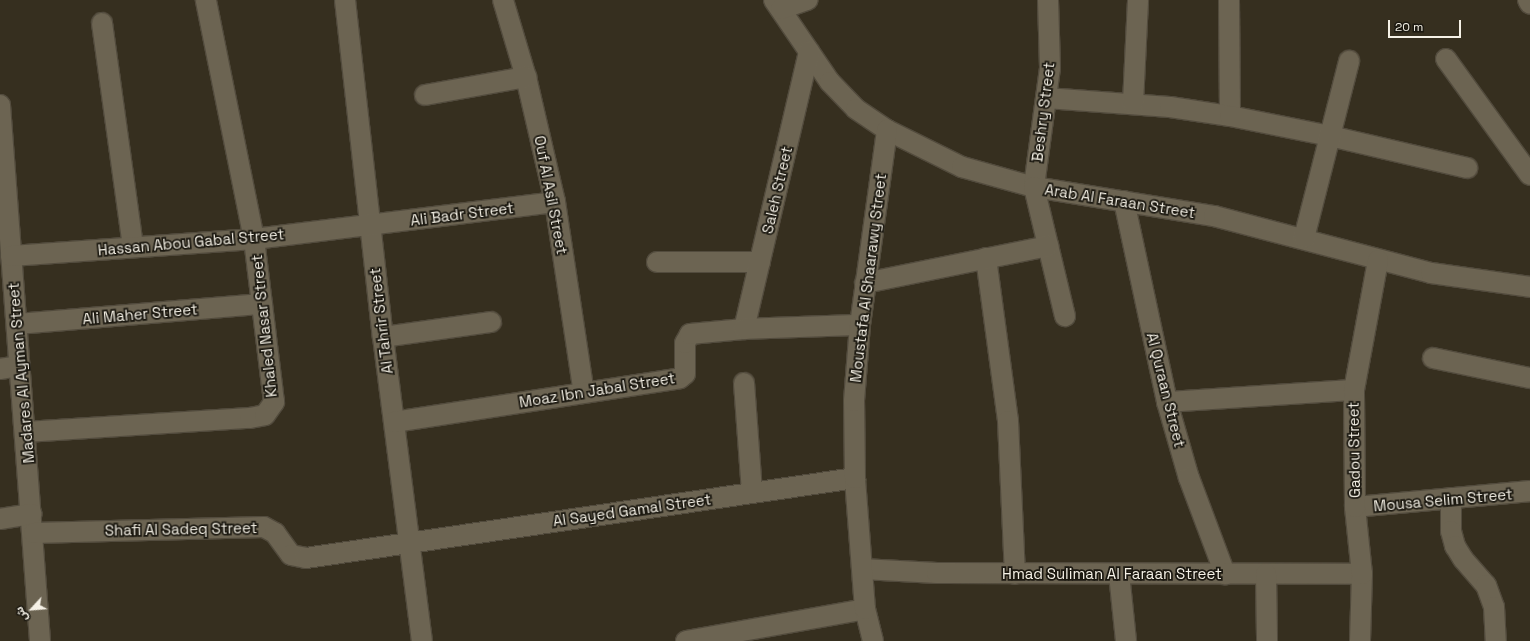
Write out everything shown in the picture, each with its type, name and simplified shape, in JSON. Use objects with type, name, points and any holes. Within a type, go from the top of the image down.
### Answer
[{"type":"street","name":"Khaled Nasar Street","points":[[26,432],[265,414],[274,402],[254,239],[206,0]]},
{"type":"street","name":"Al Tahrir Street","points":[[345,0],[383,337],[422,641]]},
{"type":"street","name":"Ouf Al Asil Street","points":[[503,0],[526,77],[555,202],[584,393]]},
{"type":"street","points":[[777,5],[807,0]]},
{"type":"street","name":"Beshry Street","points":[[1048,0],[1050,68],[1034,187],[1065,316]]},
{"type":"street","points":[[1133,103],[1138,0]]},
{"type":"street","points":[[1229,0],[1230,116]]},
{"type":"street","points":[[1528,0],[1530,4]]},
{"type":"street","name":"Arab Al Faraan Street","points":[[777,5],[830,82],[856,109],[887,130],[962,167],[1034,187],[1214,216],[1304,238],[1378,260],[1431,273],[1530,287]]},
{"type":"street","points":[[102,23],[133,247]]},
{"type":"street","name":"Saleh Street","points":[[744,329],[809,51]]},
{"type":"street","points":[[1446,59],[1530,175]]},
{"type":"street","points":[[1304,238],[1349,61]]},
{"type":"street","points":[[425,95],[526,77]]},
{"type":"street","points":[[1046,98],[1133,103],[1230,116],[1330,136],[1467,168]]},
{"type":"street","name":"Madares Al Ayman Street","points":[[0,104],[7,245],[17,324],[33,524],[40,641]]},
{"type":"street","name":"Moustafa Al Shaarawy Street","points":[[873,641],[865,609],[855,478],[854,401],[865,283],[887,130]]},
{"type":"street","name":"Al Quraan Street","points":[[1124,201],[1167,402],[1189,478],[1225,574]]},
{"type":"street","name":"Ali Badr Street","points":[[370,225],[555,202]]},
{"type":"street","name":"Hassan Abou Gabal Street","points":[[7,245],[133,247],[254,239],[370,225]]},
{"type":"street","points":[[865,283],[1048,246]]},
{"type":"street","points":[[986,258],[1008,421],[1015,574]]},
{"type":"street","name":"Gadou Street","points":[[1360,641],[1362,574],[1355,507],[1354,390],[1378,260]]},
{"type":"street","points":[[657,262],[760,262]]},
{"type":"street","name":"Ali Maher Street","points":[[17,324],[262,304]]},
{"type":"street","points":[[383,337],[491,322]]},
{"type":"street","name":"Moaz Ibn Jabal Street","points":[[394,422],[680,378],[685,374],[685,342],[690,334],[744,329],[860,325]]},
{"type":"street","points":[[1433,358],[1530,378]]},
{"type":"street","points":[[0,369],[20,366]]},
{"type":"street","points":[[744,383],[752,493]]},
{"type":"street","points":[[1167,402],[1354,390]]},
{"type":"street","name":"Al Sayed Gamal Street","points":[[409,542],[855,478]]},
{"type":"street","name":"Mousa Selim Street","points":[[1355,507],[1530,491]]},
{"type":"street","points":[[1451,498],[1451,531],[1455,546],[1463,559],[1486,585],[1494,606],[1496,641]]},
{"type":"street","name":"Shafi Al Sadeq Street","points":[[0,519],[33,524],[258,526],[275,533],[285,549],[298,558],[409,542]]},
{"type":"street","name":"Hmad Suliman Al Faraan Street","points":[[862,570],[1015,574],[1362,574]]},
{"type":"street","points":[[1119,574],[1126,641]]},
{"type":"street","points":[[1266,574],[1267,641]]},
{"type":"street","points":[[686,641],[865,609]]}]
